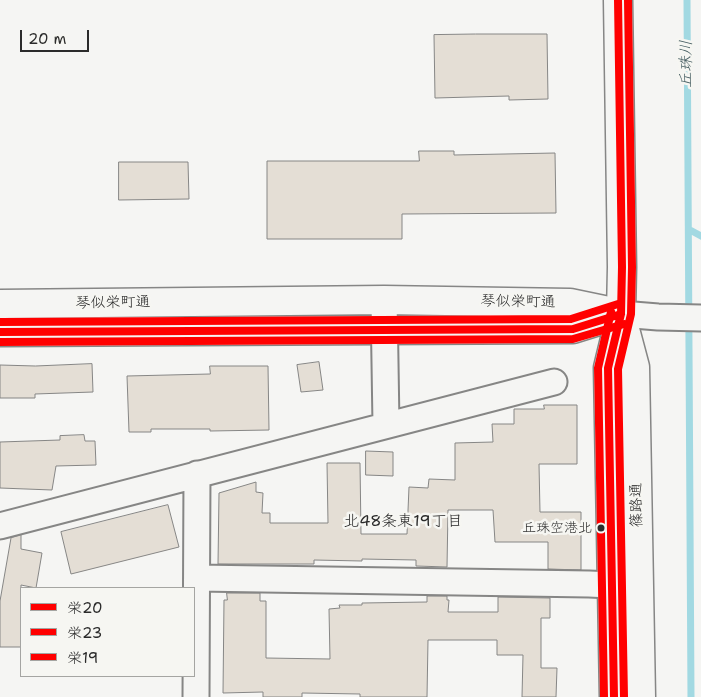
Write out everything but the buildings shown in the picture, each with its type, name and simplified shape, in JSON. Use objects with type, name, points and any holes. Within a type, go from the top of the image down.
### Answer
[{"type":"street","name":"篠路通","points":[[614,697],[625,585],[635,367],[622,314],[618,0]]},
{"type":"street","name":"琴似栄町通","points":[[0,304],[384,300],[570,303],[622,314]]},
{"type":"street","points":[[384,300],[386,425]]},
{"type":"street","name":"琴似栄町通","points":[[0,332],[573,329],[622,314]]},
{"type":"street","points":[[622,314],[690,317]]},
{"type":"street","points":[[0,526],[554,382]]},
{"type":"street","points":[[196,697],[197,474]]},
{"type":"street","points":[[197,578],[625,585]]},
{"type":"street","name":"篠路通","points":[[625,585],[641,697]]},
{"type":"waterway","name":"丘珠川","points":[[687,0],[691,697]]},
{"type":"waterway","points":[[690,230],[701,236]]},
{"type":"transit line","name":"栄20","points":[[614,697],[608,368],[621,314],[618,0]]},
{"type":"transit line","name":"栄23","points":[[624,697],[618,369],[631,314],[628,0]]},
{"type":"transit line","name":"栄19","points":[[0,322],[571,319],[618,304]]},
{"type":"transit line","name":"栄19","points":[[604,697],[598,368],[611,312]]},
{"type":"transit line","name":"栄20","points":[[0,332],[573,329],[621,314]]},
{"type":"transit line","name":"栄23","points":[[0,342],[573,339],[624,324]]},
{"type":"place","name":"丘珠空港北","points":[[601,528]]},
{"type":"district","name":"北48条東19丁目","points":[[403,522]]}]
